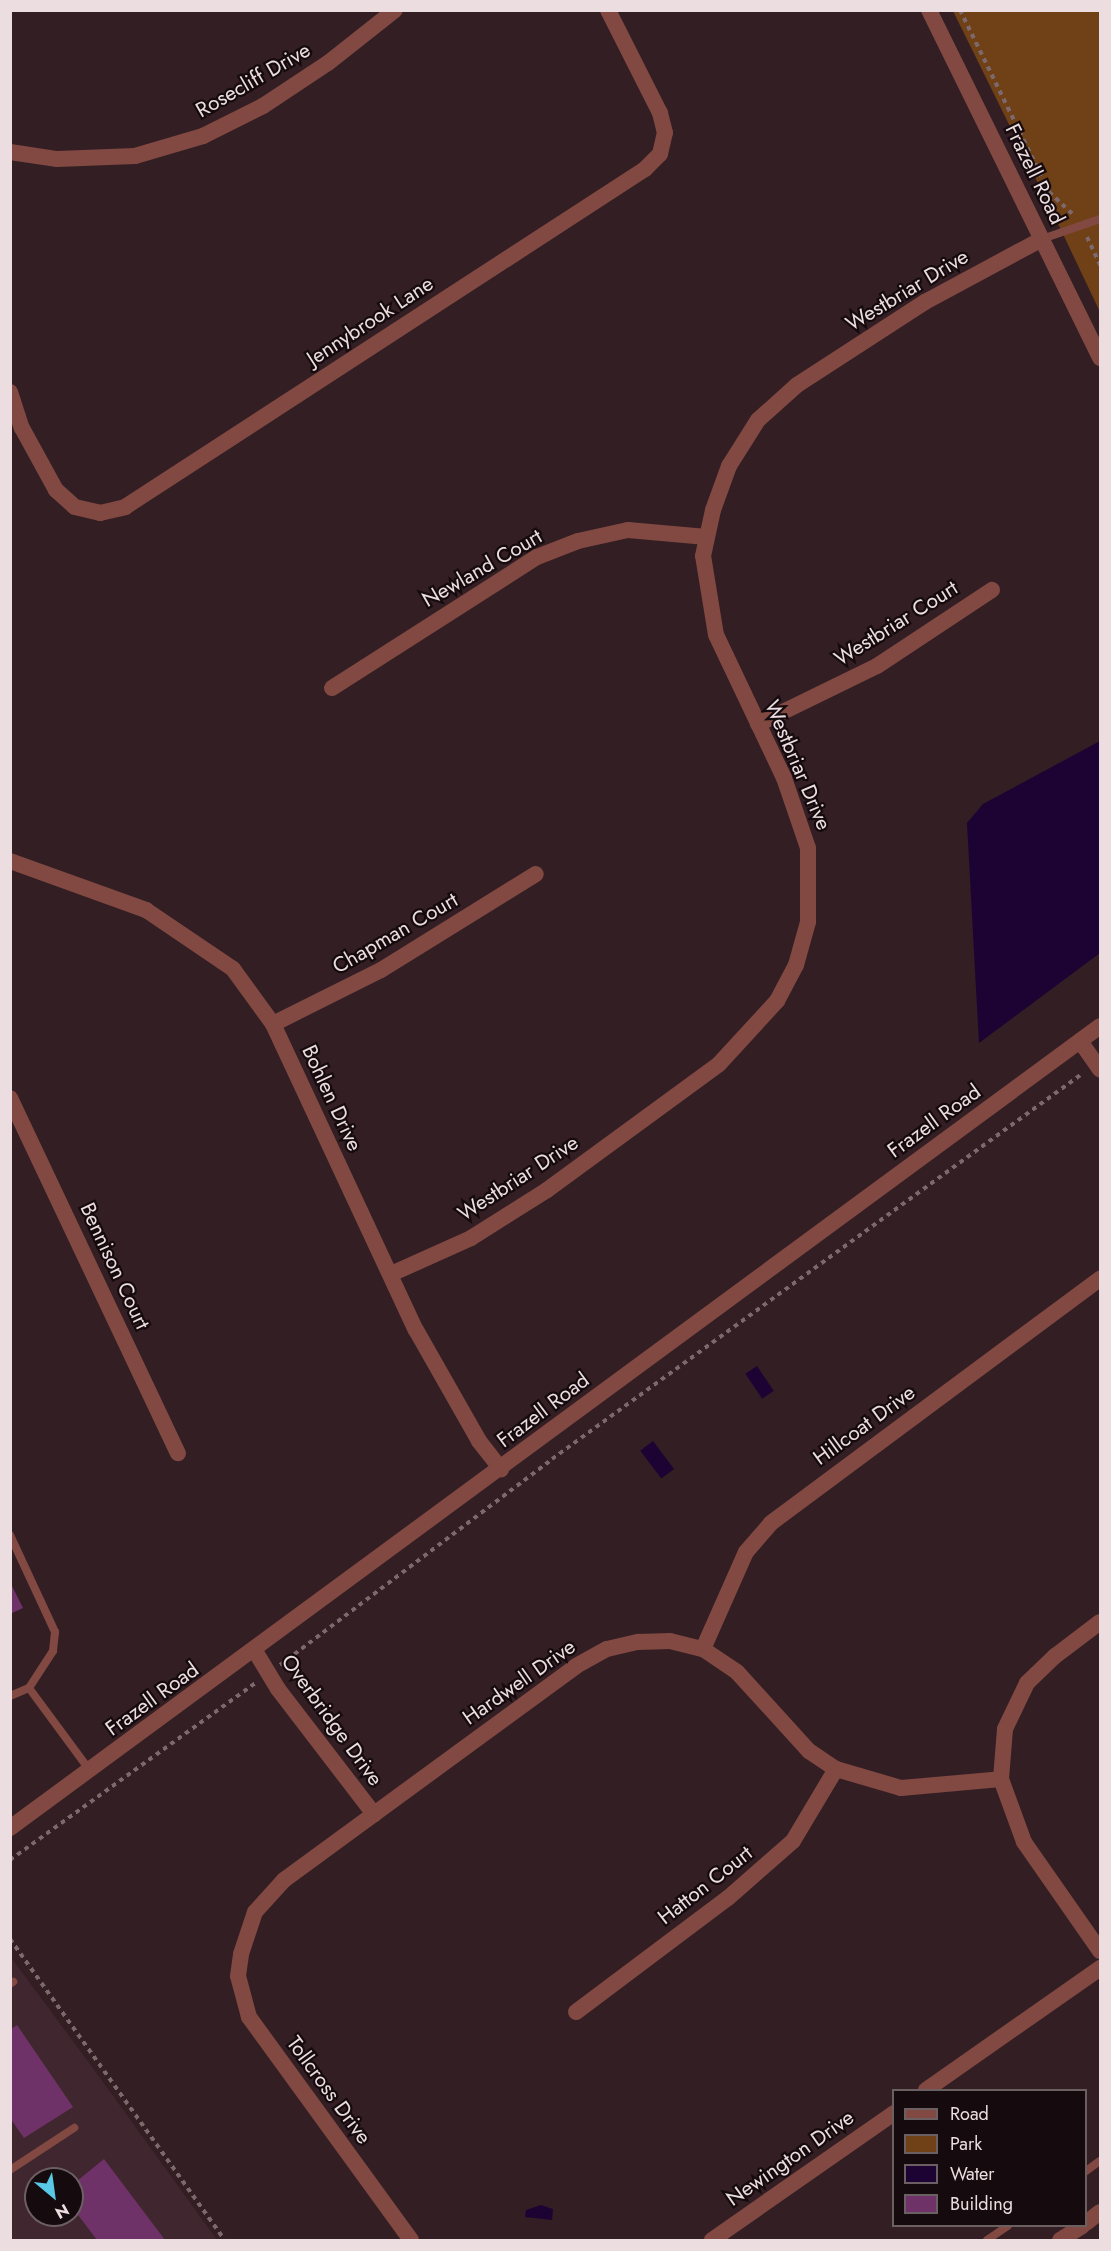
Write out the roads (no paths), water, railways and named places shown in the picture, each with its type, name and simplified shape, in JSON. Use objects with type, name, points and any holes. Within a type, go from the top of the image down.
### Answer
[{"type":"street","name":"Rosecliff Drive","points":[[10,152],[57,159],[135,156],[203,136],[263,106],[328,63],[395,10]]},
{"type":"street","name":"Jennybrook Lane","points":[[10,392],[22,428],[56,490],[75,507],[91,511],[124,507],[645,170],[660,154],[665,133],[660,112],[608,10]]},
{"type":"street","name":"Frazell Road","points":[[929,10],[1101,358]]},
{"type":"street","name":"Westbriar Drive","points":[[391,1274],[479,1233],[539,1196],[719,1064],[777,1001],[796,965],[808,922],[811,884],[808,848],[798,814],[716,635],[704,556],[707,537],[729,466],[758,420],[797,384],[925,302],[1042,238]]},
{"type":"street","name":"Newland Court","points":[[332,688],[537,556],[578,541],[628,530],[707,537]]},
{"type":"street","name":"Westbriar Court","points":[[758,724],[877,666],[992,590]]},
{"type":"street","name":"Bohlen Drive","points":[[10,861],[147,910],[233,969],[273,1024],[416,1330],[479,1441],[501,1469]]},
{"type":"street","name":"Chapman Court","points":[[273,1024],[381,970],[536,874]]},
{"type":"street","name":"Frazell Road","points":[[10,1828],[91,1772],[1101,1026]]},
{"type":"street","points":[[1080,1041],[1098,1067]]},
{"type":"street","name":"Bennison Court","points":[[10,1098],[178,1453]]},
{"type":"street","name":"Hillcoat Drive","points":[[703,1649],[746,1552],[771,1523],[1101,1279]]},
{"type":"street","points":[[1101,1623],[1055,1656],[1027,1683],[1005,1729],[1000,1779],[1024,1842],[1101,1951]]},
{"type":"street","name":"Hardwell Drive","points":[[241,1954],[255,1912],[284,1880],[576,1666],[608,1649],[649,1641],[703,1649],[737,1672],[809,1751],[836,1769],[901,1788],[1000,1779]]},
{"type":"street","name":"Overbridge Drive","points":[[255,1651],[268,1673],[374,1814]]},
{"type":"street","name":"Hatton Court","points":[[576,2012],[728,1898],[793,1841],[836,1769]]},
{"type":"street","name":"Tollcross Drive","points":[[241,1954],[238,1976],[249,2016],[411,2241]]},
{"type":"street","points":[[929,2089],[1101,1968]]},
{"type":"street","name":"Newington Drive","points":[[712,2241],[892,2114]]},
{"type":"street","points":[[1087,2222],[1101,2212]]},
{"type":"street","points":[[1060,2241],[1081,2227]]},
{"type":"lane","points":[[1042,238],[1101,219]]},
{"type":"lane","points":[[10,1535],[55,1632],[53,1652],[29,1688],[10,1696]]},
{"type":"lane","points":[[29,1688],[91,1772]]},
{"type":"lane","points":[[10,2170],[74,2128]]},
{"type":"lane","points":[[1087,2170],[1101,2161]]},
{"type":"lane","points":[[987,2241],[1007,2227]]},
{"type":"water","points":[[1100,741],[1100,953],[979,1043],[967,823],[983,804]]},
{"type":"water","points":[[757,1366],[774,1391],[762,1399],[745,1374]]},
{"type":"water","points":[[653,1441],[674,1469],[661,1479],[640,1451]]},
{"type":"water","points":[[541,2205],[553,2209],[552,2220],[525,2217],[526,2210]]}]
